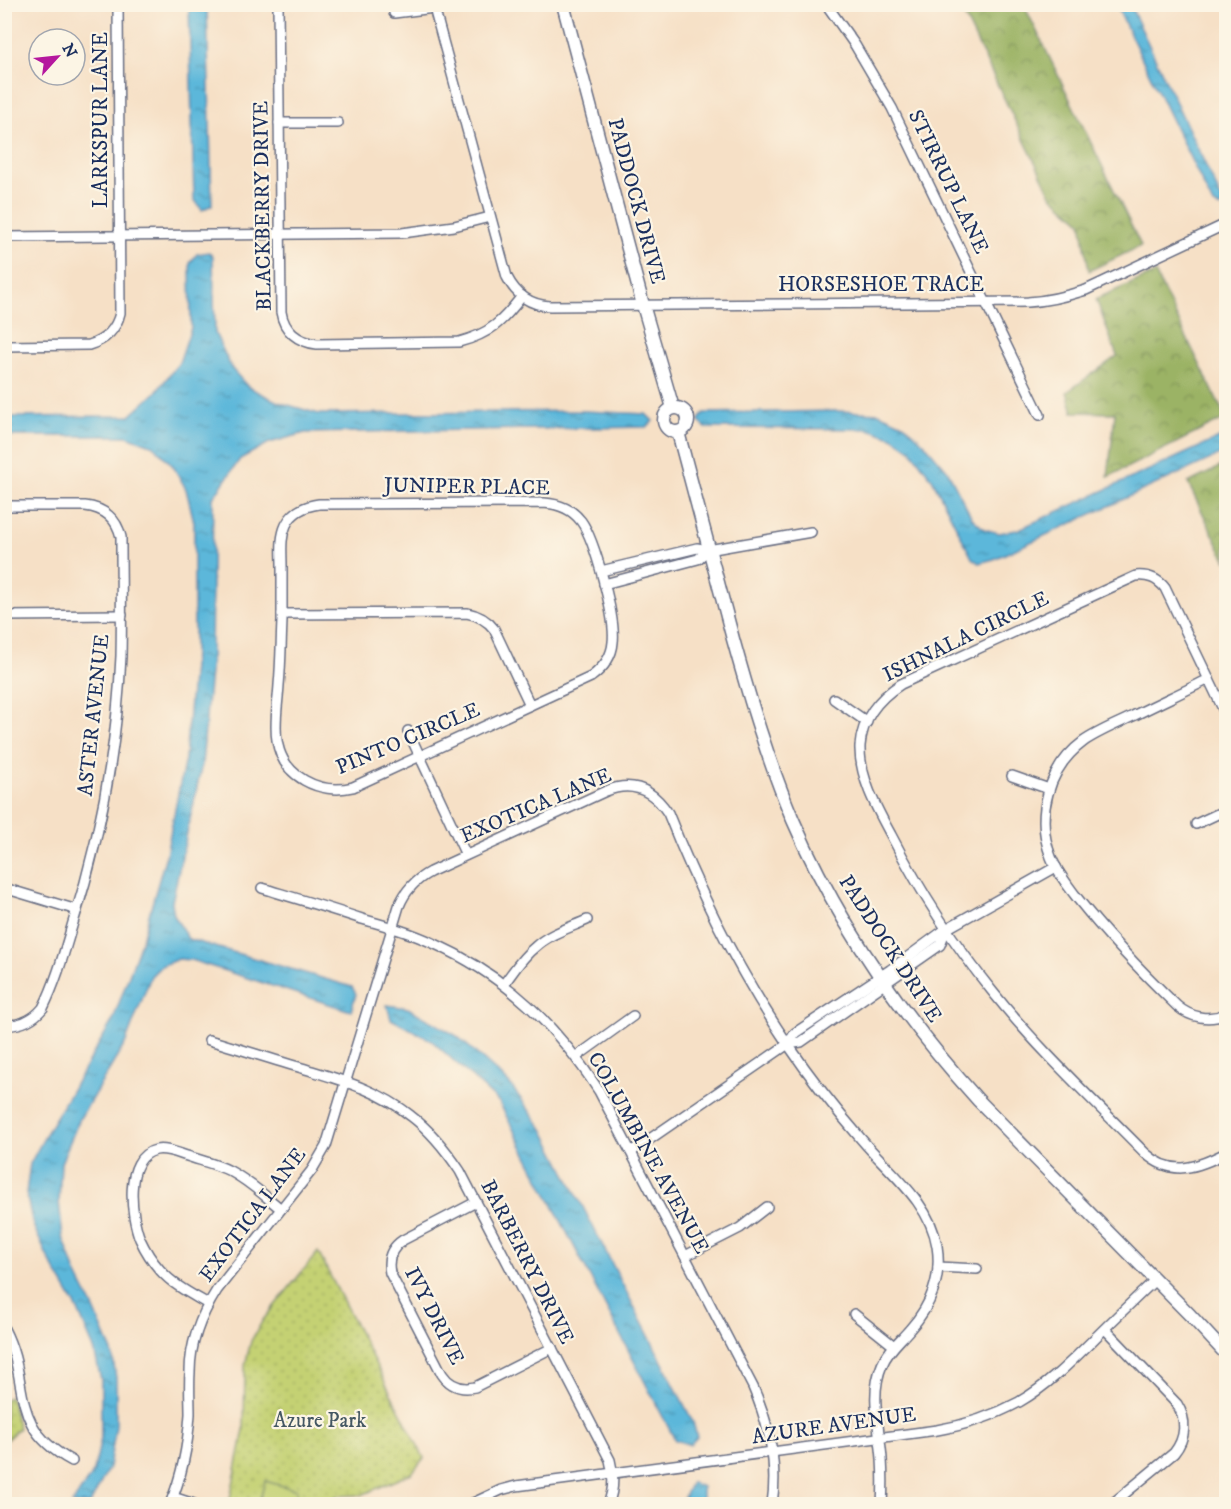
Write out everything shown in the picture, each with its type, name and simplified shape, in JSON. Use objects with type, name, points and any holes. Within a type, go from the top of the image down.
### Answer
[{"type":"street","name":"LARKSPUR LANE","points":[[4,346],[89,345],[108,335],[116,325],[120,313],[118,4]]},
{"type":"street","name":"BLACKBERRY DRIVE","points":[[278,4],[281,312],[282,320],[294,335],[311,343],[459,342],[478,337],[489,331],[507,315],[522,296]]},
{"type":"street","name":"PADDOCK DRIVE","points":[[563,4],[673,408]]},
{"type":"street","name":"STIRRUP LANE","points":[[826,4],[855,45],[892,108],[1040,415]]},
{"type":"street","points":[[394,13],[434,6],[507,277],[522,296]]},
{"type":"street","points":[[279,123],[338,123]]},
{"type":"street","points":[[4,237],[402,233],[454,226],[490,216]]},
{"type":"street","name":"HORSESHOE TRACE","points":[[522,296],[538,304],[550,306],[1045,300],[1086,290],[1227,224]]},
{"type":"street","points":[[673,408],[684,411],[688,418],[687,425],[678,432],[670,431],[664,424],[666,412],[673,408]]},
{"type":"street","name":"PADDOCK DRIVE","points":[[678,432],[755,718],[793,821],[832,900],[854,938],[920,1033],[970,1091],[1227,1354]]},
{"type":"street","name":"JUNIPER PLACE","points":[[295,513],[319,504],[550,503],[562,506],[581,521],[601,571]]},
{"type":"street","name":"ASTER AVENUE","points":[[4,506],[86,506],[98,508],[109,515],[117,525],[121,537],[122,615],[117,705],[108,774],[97,831],[77,910],[43,1008],[22,1024],[4,1025]]},
{"type":"street","name":"PINTO CIRCLE","points":[[295,513],[287,523],[283,534],[276,740],[280,753],[291,770],[301,779],[326,789],[339,789],[359,784],[591,676],[600,669],[608,660],[613,642],[613,630],[601,571]]},
{"type":"street","points":[[601,571],[697,548],[708,550],[811,532]]},
{"type":"street","points":[[604,584],[698,559],[708,550]]},
{"type":"street","name":"ISHNALA CIRCLE","points":[[1227,715],[1165,588],[1155,579],[1136,576],[901,684],[880,700],[867,722],[861,740],[860,758],[866,782],[906,863],[946,929],[1020,1025],[1150,1157],[1167,1166],[1186,1168],[1198,1166],[1227,1153]]},
{"type":"street","points":[[282,614],[473,614],[485,620],[494,630],[530,705]]},
{"type":"street","points":[[4,616],[122,615]]},
{"type":"street","points":[[1209,679],[1087,739],[1071,753],[1062,763],[1049,789],[1044,830],[1056,867],[1089,912],[1114,942],[1177,1006],[1192,1016],[1203,1018],[1227,1014]]},
{"type":"street","points":[[834,699],[867,722]]},
{"type":"street","points":[[408,731],[466,855]]},
{"type":"street","points":[[1012,776],[1049,789]]},
{"type":"street","name":"EXOTICA LANE","points":[[172,1501],[184,1460],[188,1436],[192,1349],[200,1321],[217,1290],[320,1158],[328,1140],[402,900],[413,883],[430,872],[612,788],[630,786],[647,792],[661,803],[668,813],[698,886],[746,979],[788,1044],[832,1105],[922,1207],[934,1232],[938,1267],[934,1289],[918,1320],[894,1346],[883,1363],[876,1387],[883,1470],[882,1504]]},
{"type":"street","points":[[1196,824],[1227,810]]},
{"type":"street","points":[[630,1152],[788,1044],[795,1034],[882,980],[890,970],[946,929],[1056,867]]},
{"type":"street","points":[[4,888],[77,910]]},
{"type":"street","name":"COLUMBINE AVENUE","points":[[262,888],[392,928],[435,944],[459,956],[504,984],[541,1017],[576,1058],[599,1091],[753,1387],[764,1417],[772,1452],[772,1504]]},
{"type":"street","points":[[504,984],[535,946],[587,920]]},
{"type":"street","points":[[576,1058],[633,1016]]},
{"type":"street","name":"BARBERRY DRIVE","points":[[209,1040],[346,1081],[380,1095],[399,1106],[422,1125],[447,1152],[460,1171],[610,1460],[613,1473],[612,1493],[608,1504]]},
{"type":"street","points":[[208,1304],[183,1290],[166,1276],[151,1259],[141,1239],[133,1211],[132,1196],[133,1181],[139,1162],[152,1152],[164,1150],[216,1165],[245,1180],[281,1209]]},
{"type":"street","name":"IVY DRIVE","points":[[476,1202],[403,1240],[390,1254],[390,1273],[432,1354],[446,1379],[456,1387],[469,1389],[552,1348]]},
{"type":"street","points":[[685,1256],[740,1228],[767,1207]]},
{"type":"street","points":[[938,1267],[977,1269]]},
{"type":"street","name":"AZURE AVENUE","points":[[471,1504],[501,1490],[516,1486],[953,1428],[976,1421],[999,1412],[1041,1388],[1155,1280]]},
{"type":"street","points":[[854,1314],[894,1346]]},
{"type":"street","points":[[4,1329],[14,1353],[24,1407],[29,1419],[47,1445],[72,1461]]},
{"type":"street","points":[[1105,1329],[1177,1404],[1183,1416],[1184,1429],[1181,1442],[1174,1453],[1112,1504]]},
{"type":"street","points":[[172,1501],[194,1504]]},
{"type":"green space","points":[[959,5],[1024,5],[1141,246],[1089,271],[1081,222],[1051,195]]},
{"type":"green space","points":[[1155,273],[1226,418],[1108,477],[1115,413],[1073,412],[1067,392],[1117,356],[1096,299]]},
{"type":"green space","points":[[1226,464],[1226,561],[1188,483]]},
{"type":"green space","name":"Azure Park","points":[[318,1252],[424,1458],[412,1473],[362,1495],[336,1496],[335,1504],[229,1504],[244,1430],[245,1365],[251,1341],[263,1320]]},
{"type":"green space","points":[[10,1397],[19,1428],[5,1441],[5,1399]]},
{"type":"green space","points":[[265,1481],[297,1490],[294,1504],[276,1504],[260,1500]]},
{"type":"water","points":[[189,5],[207,5],[212,205],[202,210],[194,199]]},
{"type":"water","points":[[1116,5],[1130,5],[1223,202],[1221,208],[1213,205]]},
{"type":"water","points":[[209,252],[213,257],[215,333],[232,369],[248,387],[278,402],[319,414],[584,411],[646,414],[653,421],[647,427],[305,433],[269,443],[240,459],[213,498],[211,659],[202,764],[172,902],[174,915],[188,939],[352,987],[356,994],[351,1011],[191,960],[178,959],[161,966],[151,976],[125,1044],[80,1118],[61,1163],[59,1202],[63,1237],[76,1273],[112,1352],[116,1378],[116,1426],[109,1467],[90,1504],[72,1504],[94,1471],[101,1438],[101,1380],[94,1349],[77,1308],[48,1258],[33,1225],[26,1193],[30,1164],[113,1020],[143,936],[166,855],[185,759],[194,654],[194,522],[186,489],[173,466],[154,446],[127,436],[5,436],[5,417],[130,416],[156,392],[179,363],[191,328],[190,263],[197,254]]},
{"type":"water","points":[[838,411],[879,413],[905,425],[947,470],[972,518],[984,529],[999,533],[1017,530],[1226,435],[1226,452],[994,559],[979,563],[972,558],[932,479],[911,450],[892,437],[868,429],[706,428],[698,421],[704,413]]},
{"type":"water","points":[[387,1005],[408,1008],[457,1036],[509,1083],[543,1129],[693,1422],[697,1437],[690,1445],[675,1440],[499,1102],[431,1040],[391,1019]]},
{"type":"water","points":[[691,1482],[702,1487],[702,1504],[681,1504]]}]
